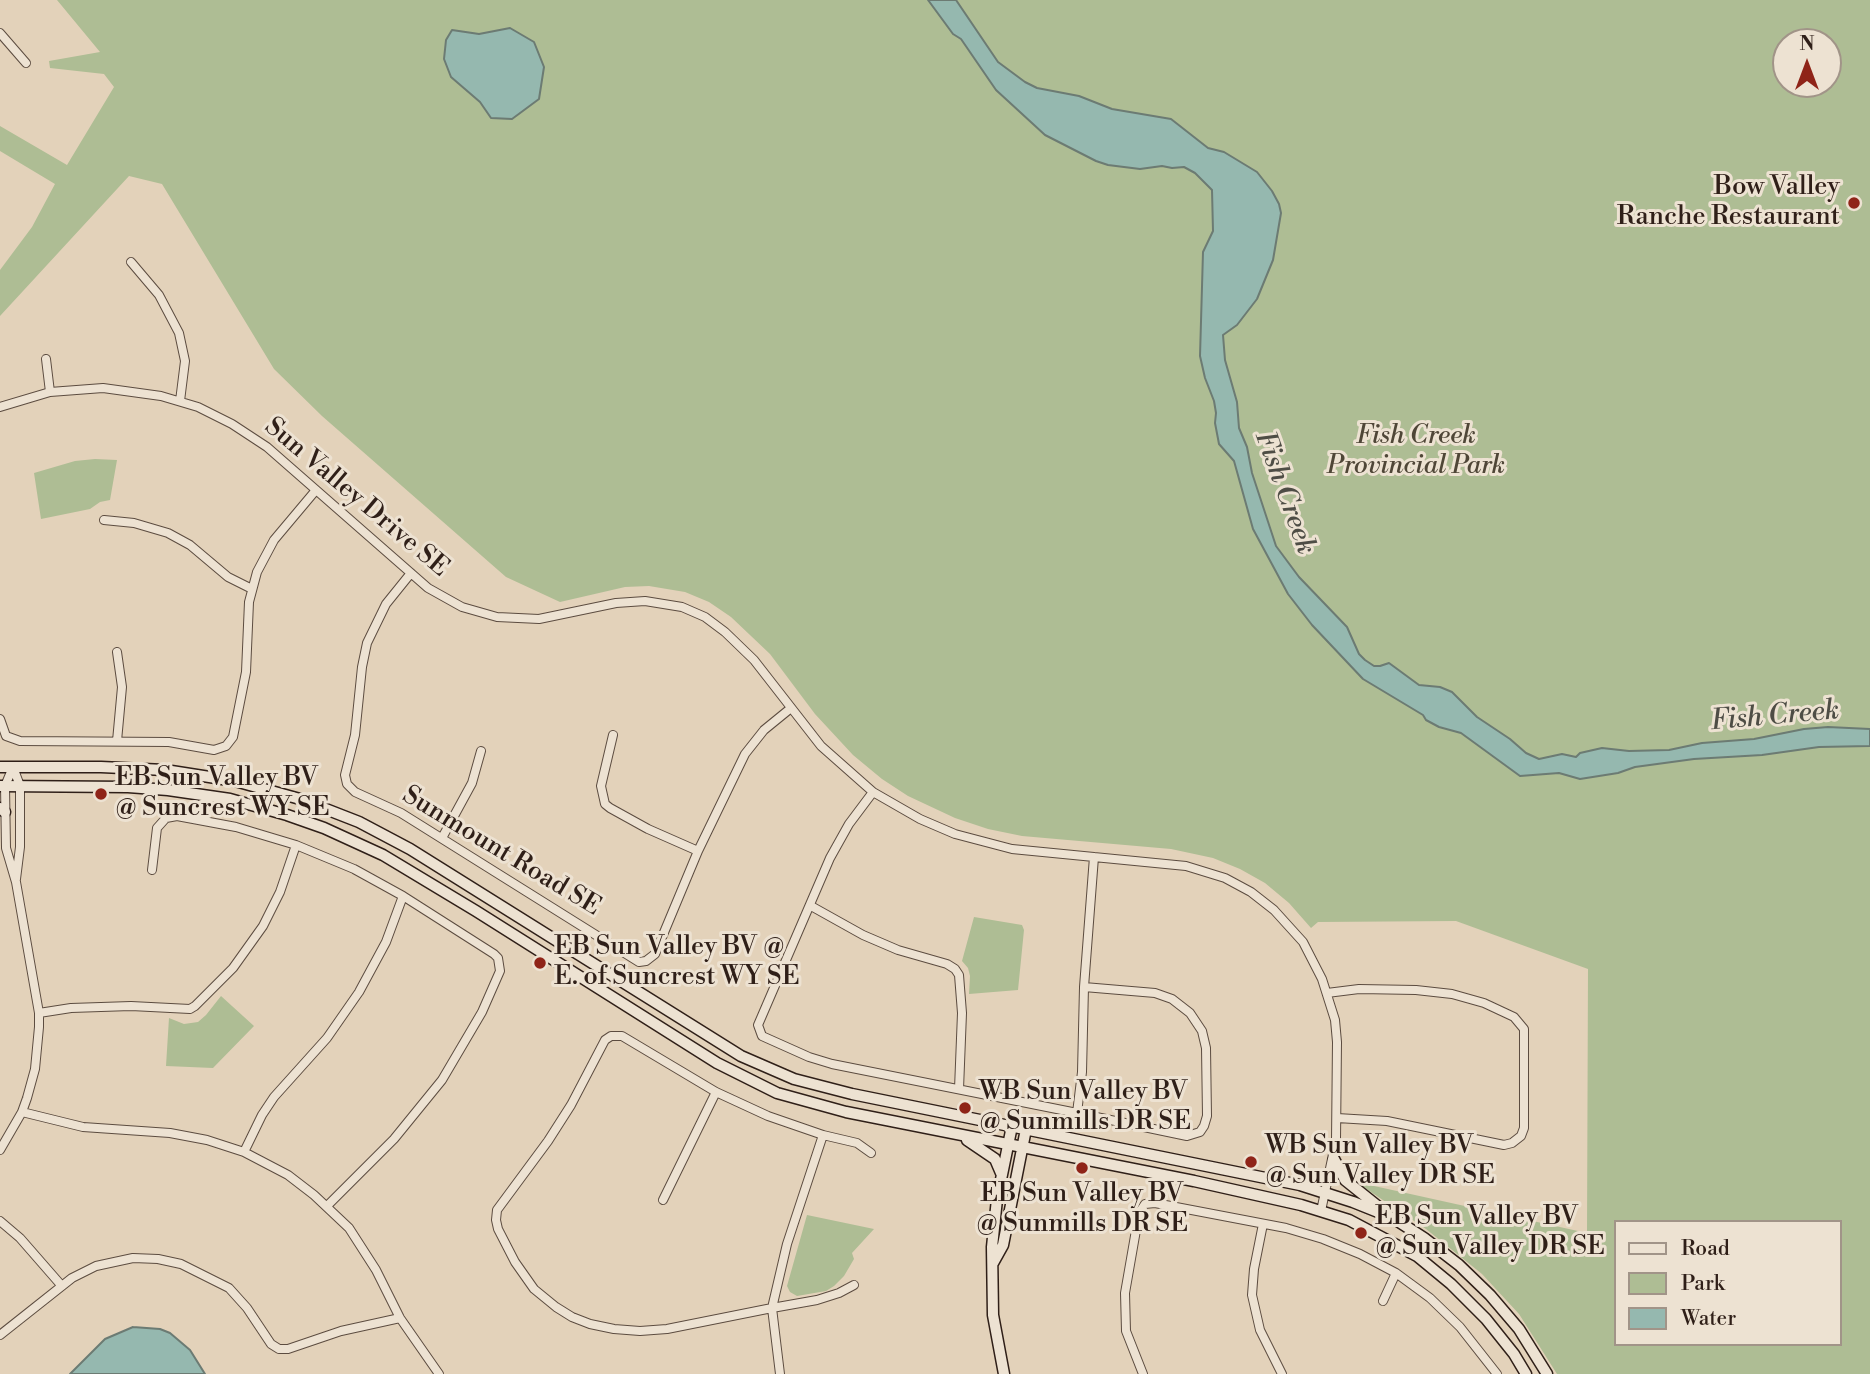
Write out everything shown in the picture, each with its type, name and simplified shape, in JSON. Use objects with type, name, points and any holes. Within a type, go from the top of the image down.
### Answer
[{"type":"main road","points":[[0,767],[125,768],[184,773],[258,787],[322,807],[359,822],[425,858],[759,1065],[832,1090],[1325,1192],[1393,1219]]},
{"type":"main road","points":[[2,786],[128,787],[188,792],[265,808],[324,828],[422,877],[694,1049],[758,1085],[819,1105],[1194,1181],[1321,1210],[1368,1228],[1434,1269],[1486,1319],[1514,1354],[1525,1374]]},
{"type":"main road","points":[[1004,1374],[993,1315],[993,1235],[1012,1126]]},
{"type":"main road","points":[[993,1263],[1003,1245],[1026,1129]]},
{"type":"main road","points":[[957,1135],[995,1159],[1002,1176]]},
{"type":"main road","points":[[1334,1159],[1345,1180],[1393,1219],[1443,1251],[1490,1295],[1519,1329],[1547,1374]]},
{"type":"street","points":[[0,33],[26,63]]},
{"type":"street","points":[[131,262],[159,295],[179,333],[185,361],[180,401]]},
{"type":"street","points":[[47,359],[50,392]]},
{"type":"street","name":"Sun Valley Drive SE","points":[[0,407],[50,392],[83,389],[122,390],[198,407],[248,433],[428,588],[449,601],[473,611],[509,619],[554,617],[633,601],[658,601],[682,607],[716,624],[768,676],[821,746],[873,792],[920,819],[974,840],[1022,850],[1186,866],[1238,885],[1263,901],[1294,931],[1317,967],[1335,1020],[1337,1118],[1334,1159],[1321,1210]]},
{"type":"street","points":[[0,719],[5,734],[15,741],[169,741],[214,750],[231,742],[246,671],[248,614],[252,589],[263,558],[274,540],[316,490]]},
{"type":"street","points":[[104,520],[134,523],[168,533],[190,545],[228,577],[252,589]]},
{"type":"street","name":"Sunmount Road SE","points":[[411,573],[391,596],[367,643],[355,735],[345,780],[355,792],[401,813],[636,960],[650,960],[655,954],[698,851],[746,754],[764,730],[791,708]]},
{"type":"street","points":[[117,652],[122,687],[117,741]]},
{"type":"street","points":[[613,735],[601,786],[605,804],[648,829],[698,851]]},
{"type":"street","points":[[442,838],[472,783],[481,751]]},
{"type":"street","points":[[13,767],[20,786],[20,847],[16,882]]},
{"type":"street","points":[[0,1150],[22,1112],[37,1055],[39,1013],[16,882],[6,848],[2,786],[13,767]]},
{"type":"street","points":[[873,792],[849,824],[830,859],[759,1022],[758,1030],[762,1036],[832,1064],[1187,1136],[1200,1132],[1207,1116],[1206,1048],[1202,1031],[1190,1013],[1172,999],[1155,993],[1084,987]]},
{"type":"street","points":[[152,870],[157,828],[162,820],[177,816],[218,823],[296,845],[354,869],[403,896],[494,954],[499,962],[500,971],[471,1034],[442,1080],[394,1139],[327,1206]]},
{"type":"street","points":[[39,1013],[71,1008],[131,1006],[190,1009],[195,1006],[233,968],[263,926],[280,892],[296,845]]},
{"type":"street","points":[[1077,1113],[1084,1049],[1084,987],[1094,857]]},
{"type":"street","points":[[244,1152],[274,1097],[327,1038],[359,992],[386,942],[403,896]]},
{"type":"street","points":[[811,906],[863,935],[898,950],[951,966],[958,972],[963,1029],[959,1089]]},
{"type":"street","points":[[1327,993],[1393,989],[1444,993],[1495,1008],[1517,1019],[1524,1029],[1524,1128],[1521,1136],[1512,1143],[1504,1145],[1387,1121],[1337,1118]]},
{"type":"street","points":[[854,1285],[817,1300],[667,1329],[614,1329],[590,1324],[564,1312],[534,1289],[515,1262],[496,1225],[496,1215],[556,1129],[602,1043],[608,1037],[622,1036],[716,1092],[768,1116],[823,1135],[857,1143],[871,1153]]},
{"type":"street","points":[[663,1200],[716,1092]]},
{"type":"street","points":[[22,1112],[83,1127],[189,1135],[244,1152],[288,1175],[327,1206],[349,1228],[372,1262],[400,1318],[439,1374]]},
{"type":"street","points":[[780,1374],[772,1308],[787,1244],[823,1135]]},
{"type":"street","points":[[1143,1374],[1130,1343],[1124,1306],[1139,1213],[1145,1204],[1155,1203],[1263,1224],[1332,1242],[1360,1254],[1396,1273],[1445,1312],[1474,1343],[1497,1374]]},
{"type":"street","points":[[0,1220],[20,1238],[61,1285]]},
{"type":"street","points":[[1263,1224],[1252,1295],[1260,1330],[1282,1374]]},
{"type":"street","points":[[0,1335],[61,1285],[84,1271],[121,1260],[145,1258],[181,1264],[229,1288],[247,1308],[271,1345],[283,1350],[341,1331],[400,1318]]},
{"type":"street","points":[[1383,1301],[1396,1273]]},
{"type":"green space","name":"Fish Creek Provincial Park","points":[[57,0],[1870,0],[1870,1374],[1557,1374],[1519,1314],[1482,1274],[1426,1229],[1356,1182],[1587,1233],[1588,969],[1456,921],[1318,922],[1311,928],[1289,903],[1265,883],[1213,858],[1171,849],[1022,836],[955,818],[908,796],[853,755],[815,714],[770,654],[731,617],[709,602],[685,592],[649,586],[625,587],[560,602],[506,577],[322,416],[274,369],[162,184],[129,176],[0,316],[0,270],[32,227],[55,184],[0,151],[0,126],[67,165],[114,87],[104,74],[50,68],[49,61],[100,52]]},
{"type":"green space","points":[[117,460],[110,500],[100,502],[90,509],[41,519],[34,473],[75,461]]},
{"type":"green space","points":[[974,917],[1022,925],[1024,930],[1018,990],[969,994],[970,976],[962,961]]},
{"type":"green space","points":[[221,996],[254,1026],[213,1068],[166,1066],[169,1018],[184,1024],[198,1022]]},
{"type":"green space","points":[[807,1215],[874,1229],[852,1253],[854,1259],[834,1286],[826,1291],[797,1296],[790,1292],[787,1286]]},
{"type":"water","points":[[928,0],[956,0],[998,62],[1025,82],[1037,88],[1079,96],[1112,109],[1171,119],[1208,148],[1224,152],[1257,172],[1272,191],[1281,213],[1273,260],[1257,299],[1237,325],[1223,335],[1225,360],[1237,402],[1239,428],[1276,546],[1299,577],[1347,627],[1359,654],[1365,660],[1374,666],[1389,663],[1419,685],[1440,687],[1452,692],[1477,717],[1526,753],[1539,759],[1562,754],[1576,757],[1580,753],[1602,748],[1629,751],[1669,750],[1702,743],[1754,739],[1828,727],[1870,729],[1870,746],[1819,747],[1762,755],[1694,759],[1635,767],[1618,773],[1580,779],[1559,773],[1520,776],[1461,733],[1426,720],[1423,715],[1363,679],[1312,625],[1288,594],[1253,529],[1234,461],[1219,444],[1214,401],[1200,356],[1203,252],[1213,231],[1212,190],[1195,173],[1184,167],[1140,169],[1108,165],[1045,135],[996,90],[961,39],[953,34]]},
{"type":"water","points":[[510,28],[534,42],[544,67],[539,99],[512,119],[491,118],[480,102],[451,77],[444,59],[446,40],[452,30],[479,34]]},
{"type":"water","points":[[133,1327],[160,1329],[170,1333],[190,1350],[205,1374],[70,1374],[105,1339]]},
{"type":"place","name":"Bow Valley Ranche Restaurant","points":[[1854,203]]},
{"type":"place","name":"EB Sun Valley BV @ Suncrest WY SE","points":[[101,794]]},
{"type":"place","name":"EB Sun Valley BV @ E. of Suncrest WY SE","points":[[540,963]]},
{"type":"place","name":"WB Sun Valley BV @ Sunmills DR SE","points":[[965,1108]]},
{"type":"place","name":"WB Sun Valley BV @ Sun Valley DR SE","points":[[1251,1162]]},
{"type":"place","name":"EB Sun Valley BV @ Sunmills DR SE","points":[[1082,1168]]},
{"type":"place","name":"EB Sun Valley BV @ Sun Valley DR SE","points":[[1361,1233]]},
{"type":"water label","name":"Fish Creek","points":[[1284,493]]},
{"type":"water label","name":"Fish Creek","points":[[1775,717]]}]
